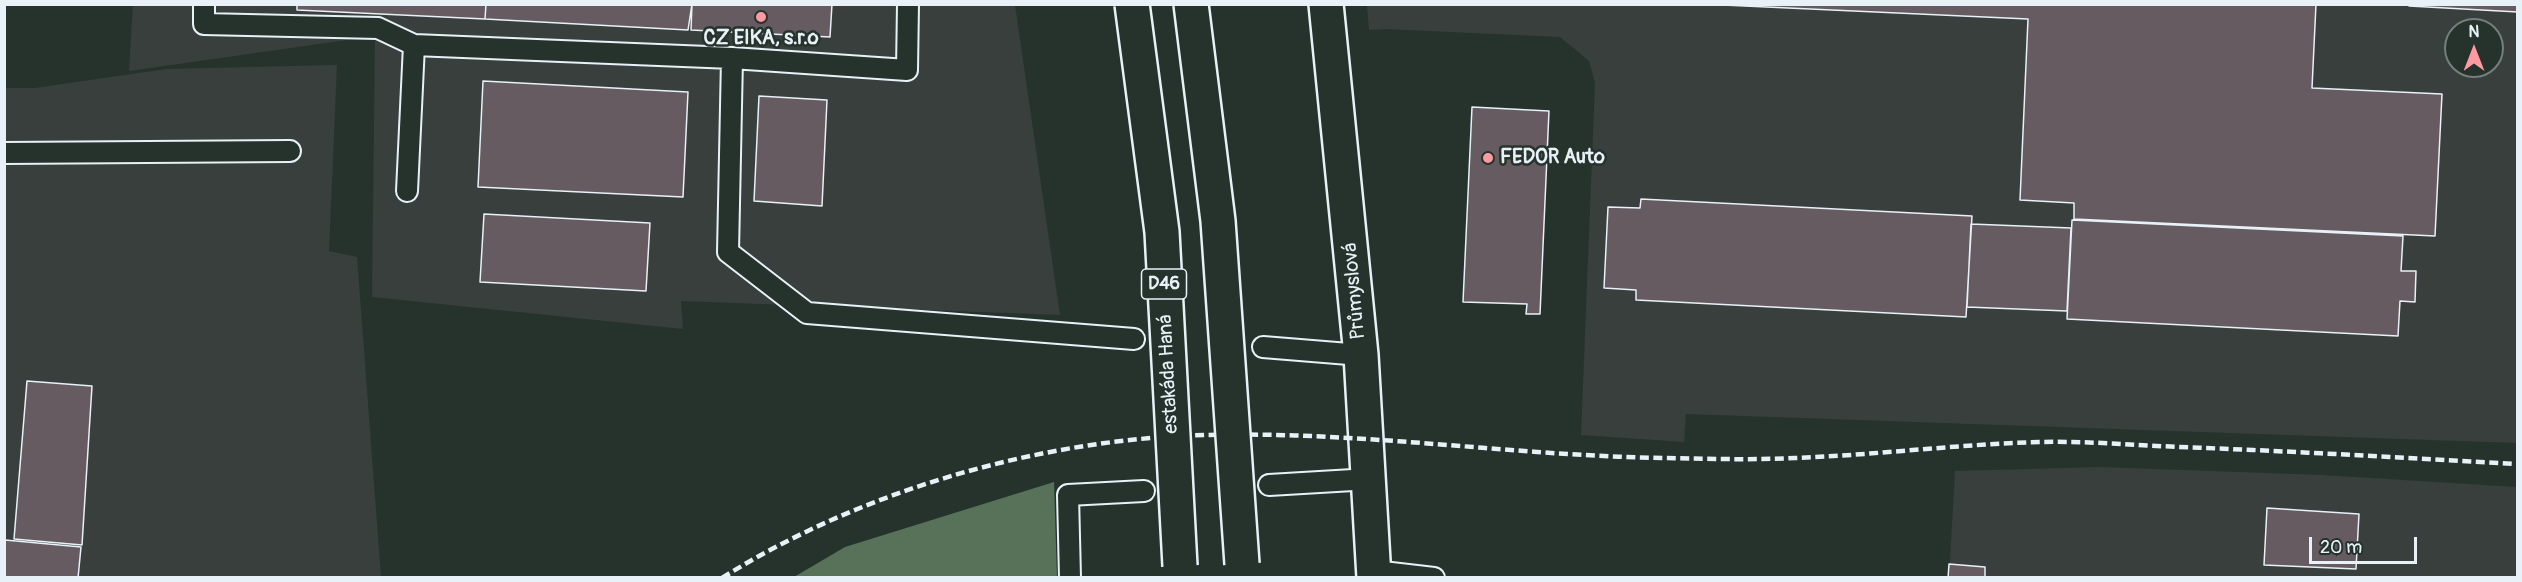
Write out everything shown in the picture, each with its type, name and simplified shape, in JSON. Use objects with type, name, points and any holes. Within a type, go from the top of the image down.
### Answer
[{"type":"main road","name":"estakáda Haná","points":[[1132,4],[1161,232],[1180,566]]},
{"type":"main road","points":[[1191,4],[1218,221],[1242,564]]},
{"type":"main road","name":"Průmyslová","points":[[1326,4],[1361,355],[1374,574]]},
{"type":"lane","points":[[204,4],[204,24],[378,28],[414,45],[732,58],[907,70],[908,4]]},
{"type":"lane","points":[[407,190],[414,45]]},
{"type":"lane","points":[[732,58],[728,252],[807,313],[1134,339]]},
{"type":"lane","points":[[4,153],[290,151]]},
{"type":"lane","points":[[1263,347],[1361,355]]},
{"type":"lane","points":[[1269,485],[1370,479]]},
{"type":"lane","points":[[1070,578],[1068,495],[1144,491]]},
{"type":"lane","points":[[1374,574],[1434,578]]},
{"type":"shaded area","points":[[133,5],[1015,5],[1060,315],[681,301],[683,329],[372,297],[375,36],[129,71]]},
{"type":"shaded area","points":[[1367,5],[2517,5],[2517,443],[1686,414],[1684,442],[1581,435],[1595,83],[1589,61],[1560,37],[1369,30]]},
{"type":"shaded area","points":[[337,65],[329,251],[357,257],[381,577],[5,578],[5,88],[35,88],[166,69]]},
{"type":"shaded area","points":[[2100,467],[2322,475],[2517,487],[2517,577],[1949,578],[1955,471]]},
{"type":"green space","points":[[1054,482],[1057,577],[794,577],[845,547]]},
{"type":"building","points":[[297,4],[486,4],[485,19],[297,10]]},
{"type":"building","points":[[486,4],[692,4],[688,30],[485,19]]},
{"type":"building","name":"CZ EIKA, s.r.o","points":[[692,4],[832,4],[830,37],[691,30]]},
{"type":"building","points":[[1701,4],[2316,4],[2312,88],[2442,94],[2435,236],[2074,219],[2074,203],[2020,200],[2028,19]]},
{"type":"building","points":[[2409,4],[2518,4],[2518,12],[2409,6]]},
{"type":"building","points":[[483,81],[688,92],[683,197],[478,187]]},
{"type":"building","points":[[759,96],[827,100],[822,206],[754,201]]},
{"type":"building","points":[[1472,107],[1549,111],[1540,314],[1526,314],[1527,304],[1463,302]]},
{"type":"building","points":[[1641,199],[1972,216],[1966,317],[1636,300],[1636,290],[1604,288],[1608,207],[1640,208]]},
{"type":"building","points":[[484,214],[650,223],[646,291],[480,282]]},
{"type":"building","points":[[2072,220],[2403,236],[2401,271],[2416,271],[2415,302],[2400,301],[2398,336],[2067,319]]},
{"type":"building","points":[[1971,224],[2071,228],[2067,311],[1967,307]]},
{"type":"building","points":[[27,381],[92,386],[82,545],[14,539]]},
{"type":"building","points":[[2267,508],[2359,514],[2356,569],[2264,565]]},
{"type":"building","points":[[5,540],[81,547],[78,578],[4,578]]},
{"type":"building","points":[[1949,564],[1985,567],[1985,578],[1948,578]]},
{"type":"railway","points":[[722,578],[776,547],[834,519],[894,495],[1019,458],[1083,446],[1146,438],[1209,435],[1324,437],[1552,453],[1731,459],[1826,457],[2011,443],[2076,442],[2518,464]]},
{"type":"place","name":"CZ EIKA, s.r.o","points":[[761,17]]},
{"type":"place","name":"FEDOR Auto","points":[[1488,158]]}]
